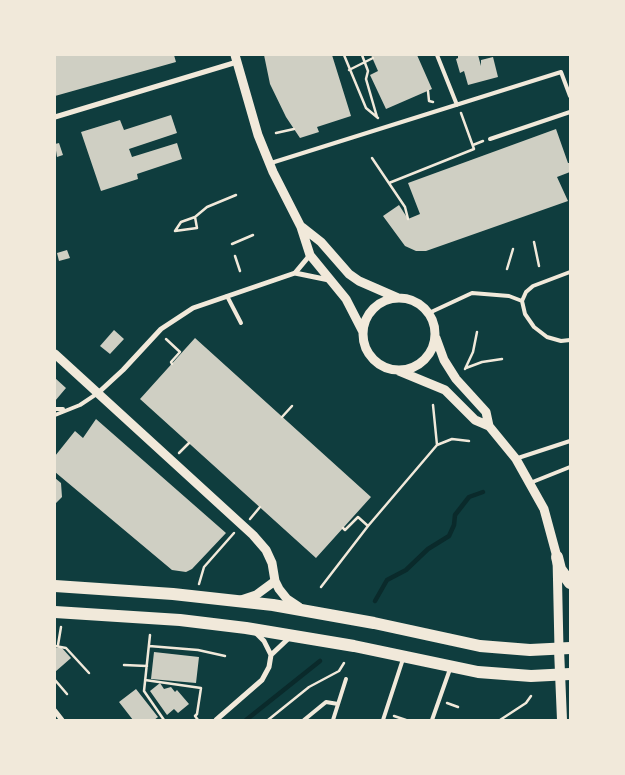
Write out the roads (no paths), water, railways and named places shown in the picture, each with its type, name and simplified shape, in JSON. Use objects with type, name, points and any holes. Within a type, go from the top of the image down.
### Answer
[{"type":"main road","points":[[557,556],[560,569],[570,583]]},
{"type":"main road","points":[[57,587],[235,601],[314,612],[480,646],[530,650],[565,649],[562,720]]},
{"type":"main road","points":[[55,612],[180,620],[246,628],[294,635],[507,675],[565,675]]},
{"type":"street","points":[[55,118],[236,58],[258,135],[269,164],[302,227],[310,255],[353,310],[363,332],[367,350],[374,361],[445,390],[475,420],[488,426],[516,459],[530,483],[544,509],[557,556],[565,649]]},
{"type":"street","points":[[302,227],[321,242],[359,282],[410,302],[429,313],[444,360],[456,379],[486,412],[488,426]]},
{"type":"street","points":[[295,273],[310,255]]},
{"type":"street","points":[[98,394],[123,370],[160,329],[192,308],[295,273],[331,281]]},
{"type":"street","points":[[363,332],[368,316],[374,308],[387,300],[399,298]]},
{"type":"street","points":[[394,369],[412,367],[425,359],[433,348],[436,338]]},
{"type":"street","points":[[55,354],[253,535],[266,550],[272,563],[275,581],[287,599],[294,605],[314,612]]},
{"type":"street","points":[[235,601],[256,595],[275,581]]},
{"type":"street","points":[[246,628],[264,641],[271,655]]},
{"type":"street","points":[[216,720],[262,680],[269,667],[271,655],[281,643],[294,635]]},
{"type":"street","points":[[55,711],[62,720]]},
{"type":"lane","points":[[437,55],[457,105]]},
{"type":"lane","points":[[269,164],[561,72],[570,96]]},
{"type":"lane","points":[[490,139],[570,112]]},
{"type":"lane","points":[[570,272],[533,286],[522,301],[525,314],[534,326],[547,337],[561,341],[570,340]]},
{"type":"lane","points":[[429,313],[472,293],[509,296],[522,301]]},
{"type":"lane","points":[[227,296],[241,323]]},
{"type":"lane","points":[[55,415],[80,405],[98,394]]},
{"type":"lane","points":[[55,409],[66,409]]},
{"type":"lane","points":[[516,459],[570,441]]},
{"type":"lane","points":[[530,483],[570,467]]},
{"type":"lane","points":[[383,720],[404,656]]},
{"type":"lane","points":[[432,720],[438,699],[447,684],[451,666]]},
{"type":"lane","points":[[333,720],[346,679]]},
{"type":"lane","points":[[304,720],[326,702],[338,704]]},
{"type":"waterway","points":[[375,601],[387,580],[406,570],[428,549],[449,536],[454,525],[455,515],[469,497],[483,492]]},
{"type":"waterway","points":[[246,720],[320,661]]}]
